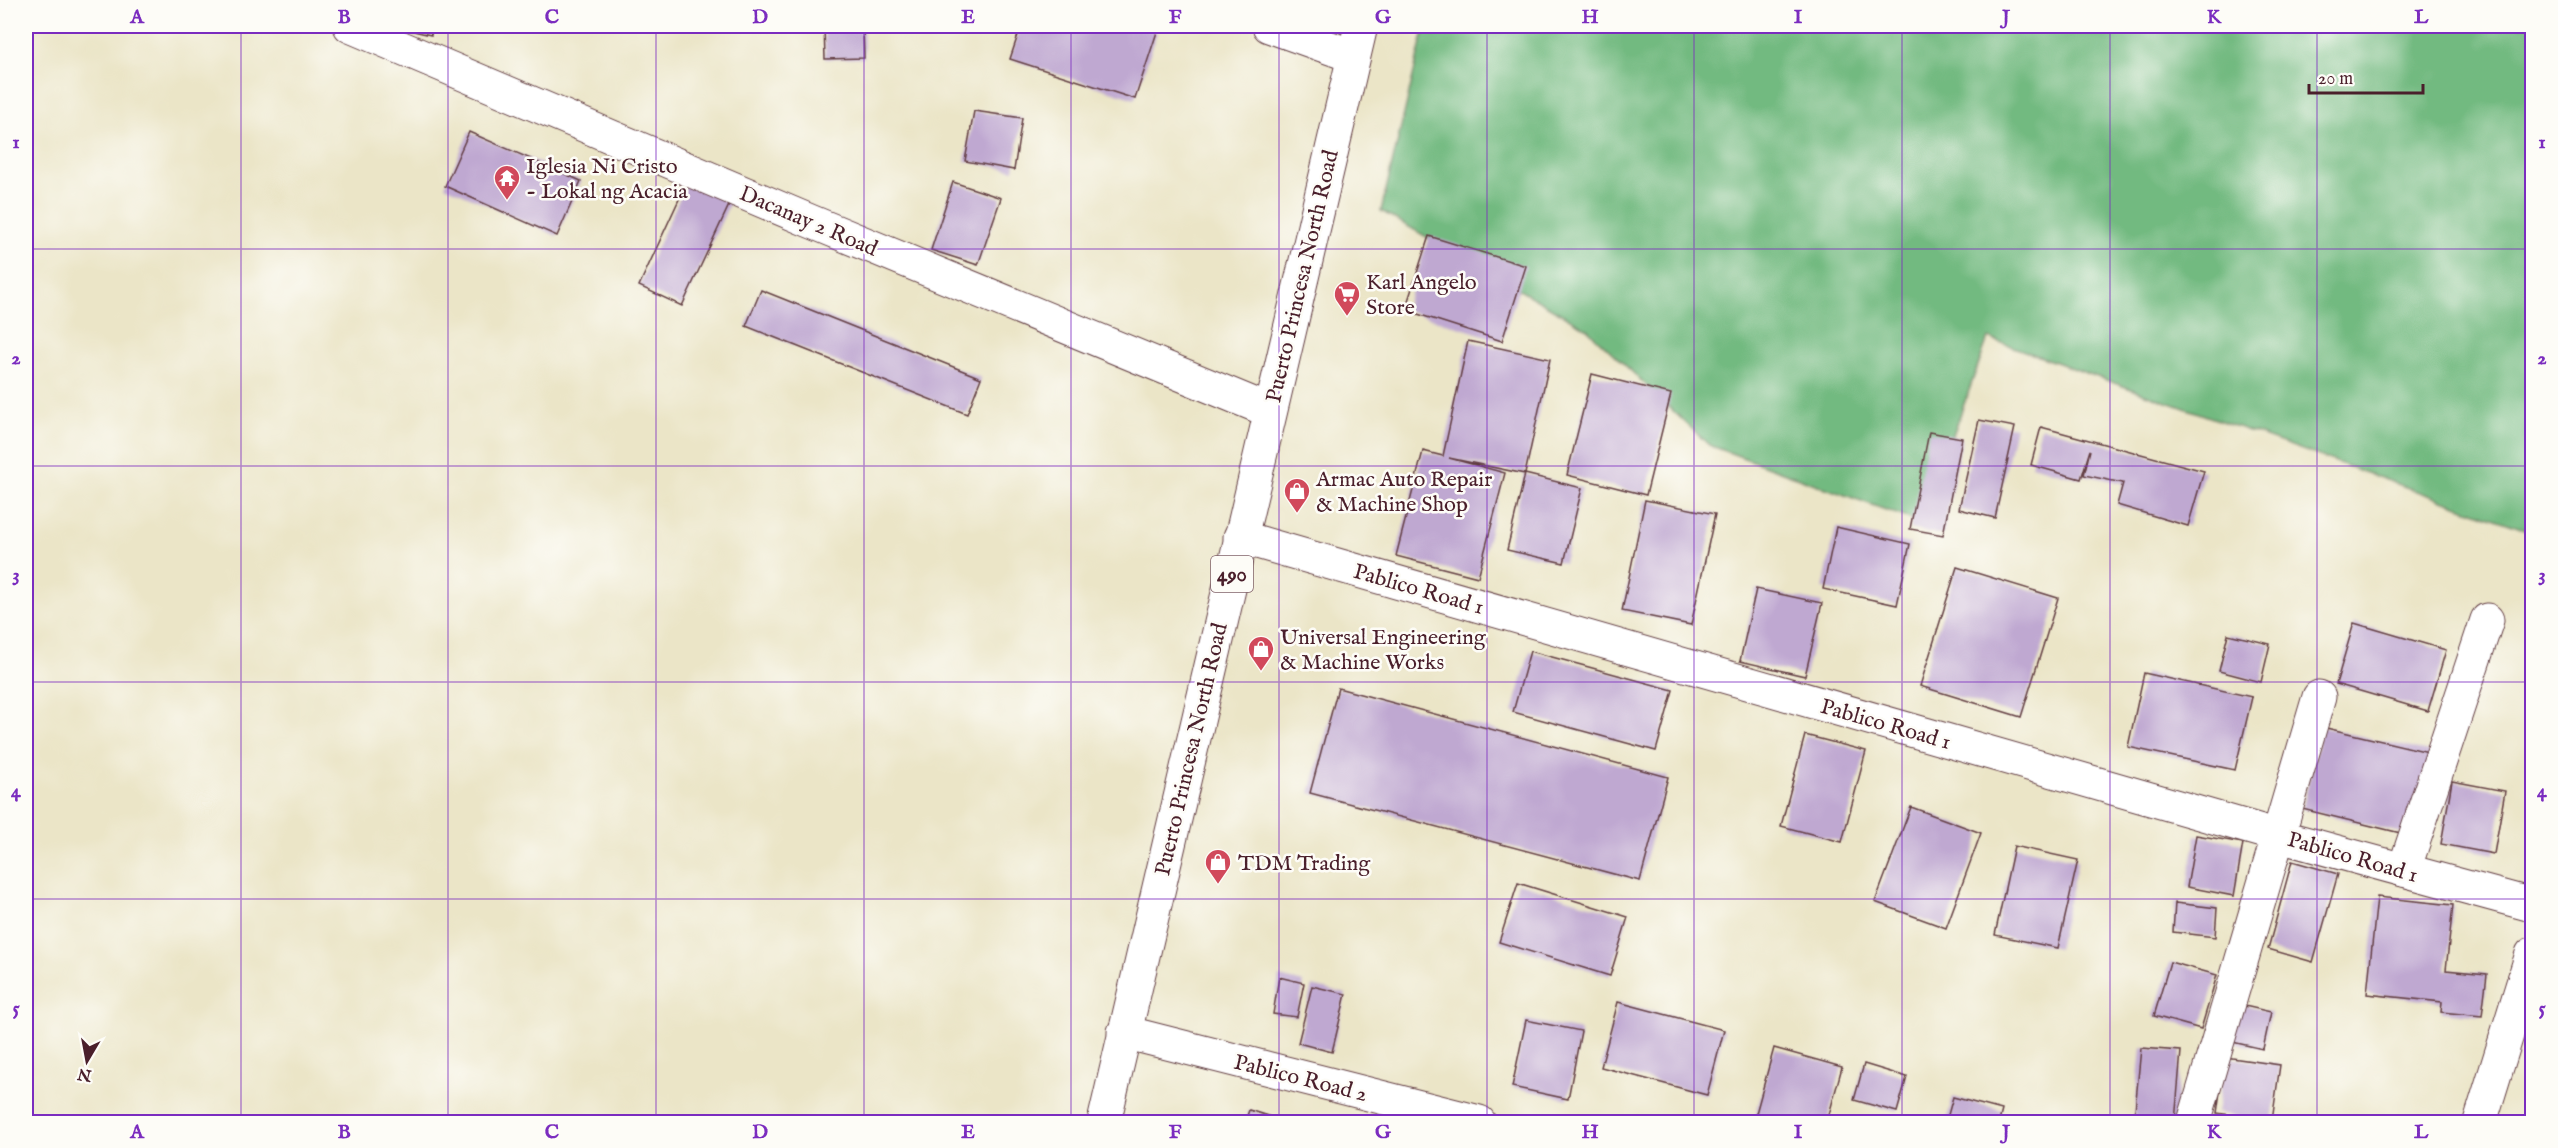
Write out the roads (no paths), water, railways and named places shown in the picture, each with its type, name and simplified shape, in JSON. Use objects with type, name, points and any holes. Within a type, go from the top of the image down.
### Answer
[{"type":"street","name":"Dacanay 2 Road","points":[[350,26],[420,53],[821,225],[1270,411]]},
{"type":"street","points":[[1269,26],[1357,41]]},
{"type":"street","name":"Puerto Princesa North Road","points":[[1104,1122],[1357,41]]},
{"type":"street","name":"Pablico Road 1","points":[[1240,537],[2279,836],[2532,905]]},
{"type":"street","points":[[2403,870],[2487,620]]},
{"type":"street","points":[[2194,1122],[2319,698]]},
{"type":"street","points":[[2480,1122],[2532,954]]},
{"type":"street","name":"Pablico Road 2","points":[[1124,1032],[1479,1122]]},
{"type":"place","name":"Iglesia Ni Cristo - Lokal ng Acacia","points":[[507,201]]},
{"type":"place","name":"Karl Angelo Store","points":[[1347,317]]},
{"type":"place","name":"Armac Auto Repair & Machine Shop","points":[[1297,514]]},
{"type":"place","name":"Universal Engineering & Machine Works","points":[[1261,672]]},
{"type":"place","name":"TDM Trading","points":[[1218,885]]}]
